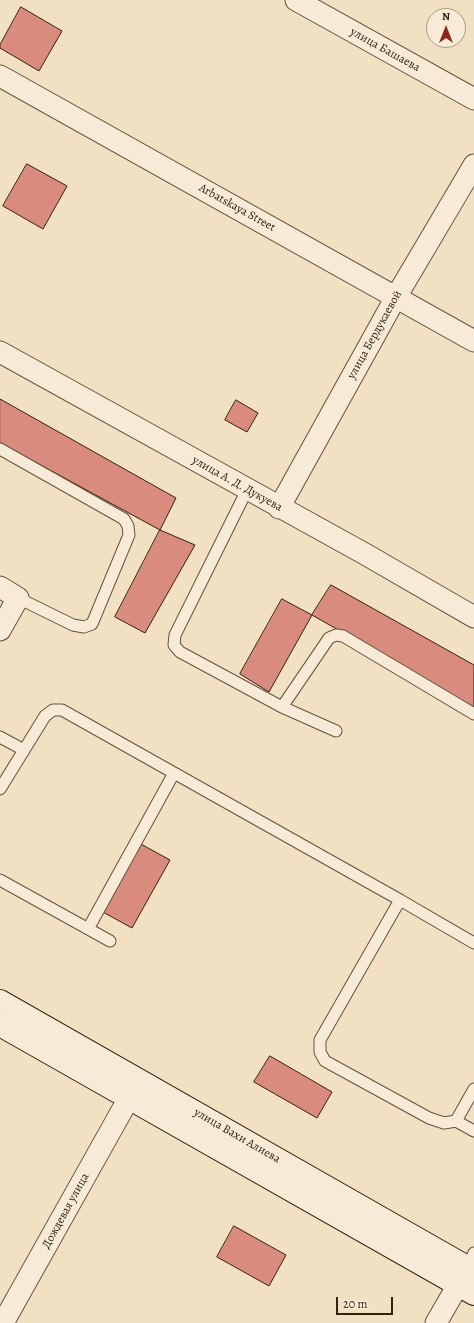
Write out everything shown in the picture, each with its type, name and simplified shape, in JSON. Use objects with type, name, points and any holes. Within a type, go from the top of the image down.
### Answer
[{"type":"main road","name":"улица Вахи Алиева","points":[[0,1001],[469,1274]]},
{"type":"main road","name":"улица Вахи Алиева","points":[[0,1025],[129,1098],[469,1274]]},
{"type":"street","name":"улица Башаева","points":[[296,0],[474,99]]},
{"type":"street","name":"Arbatskaya Street","points":[[0,76],[474,341]]},
{"type":"street","name":"улица Бердукаевой","points":[[279,508],[396,297],[474,165]]},
{"type":"street","name":"улица А. Д. Дукуева","points":[[0,352],[279,508],[365,554],[474,618]]},
{"type":"street","points":[[0,587],[18,598],[0,630]]},
{"type":"street","name":"Дождевая улица","points":[[3,1323],[129,1098]]},
{"type":"street","points":[[436,1323],[469,1274]]},
{"type":"lane","points":[[0,449],[124,519],[128,526],[129,535],[92,624],[84,627],[73,625],[18,598]]},
{"type":"lane","points":[[247,490],[175,635],[174,645],[180,652],[282,707],[336,731]]},
{"type":"lane","points":[[282,707],[330,638],[336,635],[342,636],[474,714]]},
{"type":"lane","points":[[0,789],[45,716],[53,710],[62,710],[474,943]]},
{"type":"lane","points":[[0,736],[24,750]]},
{"type":"lane","points":[[88,929],[174,773]]},
{"type":"lane","points":[[0,880],[110,941]]},
{"type":"lane","points":[[400,900],[320,1040],[320,1052],[325,1061],[429,1118],[444,1123],[456,1121],[474,1132]]},
{"type":"lane","points":[[456,1121],[474,1089]]},
{"type":"building","points":[[21,7],[62,31],[39,71],[0,48],[0,45]]},
{"type":"building","points":[[27,164],[67,186],[43,229],[3,206]]},
{"type":"building","points":[[0,399],[176,498],[160,530],[0,443]]},
{"type":"building","points":[[236,400],[258,413],[247,432],[225,420]]},
{"type":"building","points":[[160,530],[195,545],[145,633],[115,617]]},
{"type":"building","points":[[331,585],[474,665],[474,707],[312,615]]},
{"type":"building","points":[[282,599],[312,615],[269,692],[240,674]]},
{"type":"building","points":[[139,843],[170,860],[132,928],[101,911]]},
{"type":"building","points":[[270,1056],[332,1092],[317,1118],[254,1082]]},
{"type":"building","points":[[234,1226],[286,1255],[269,1286],[217,1257]]}]
